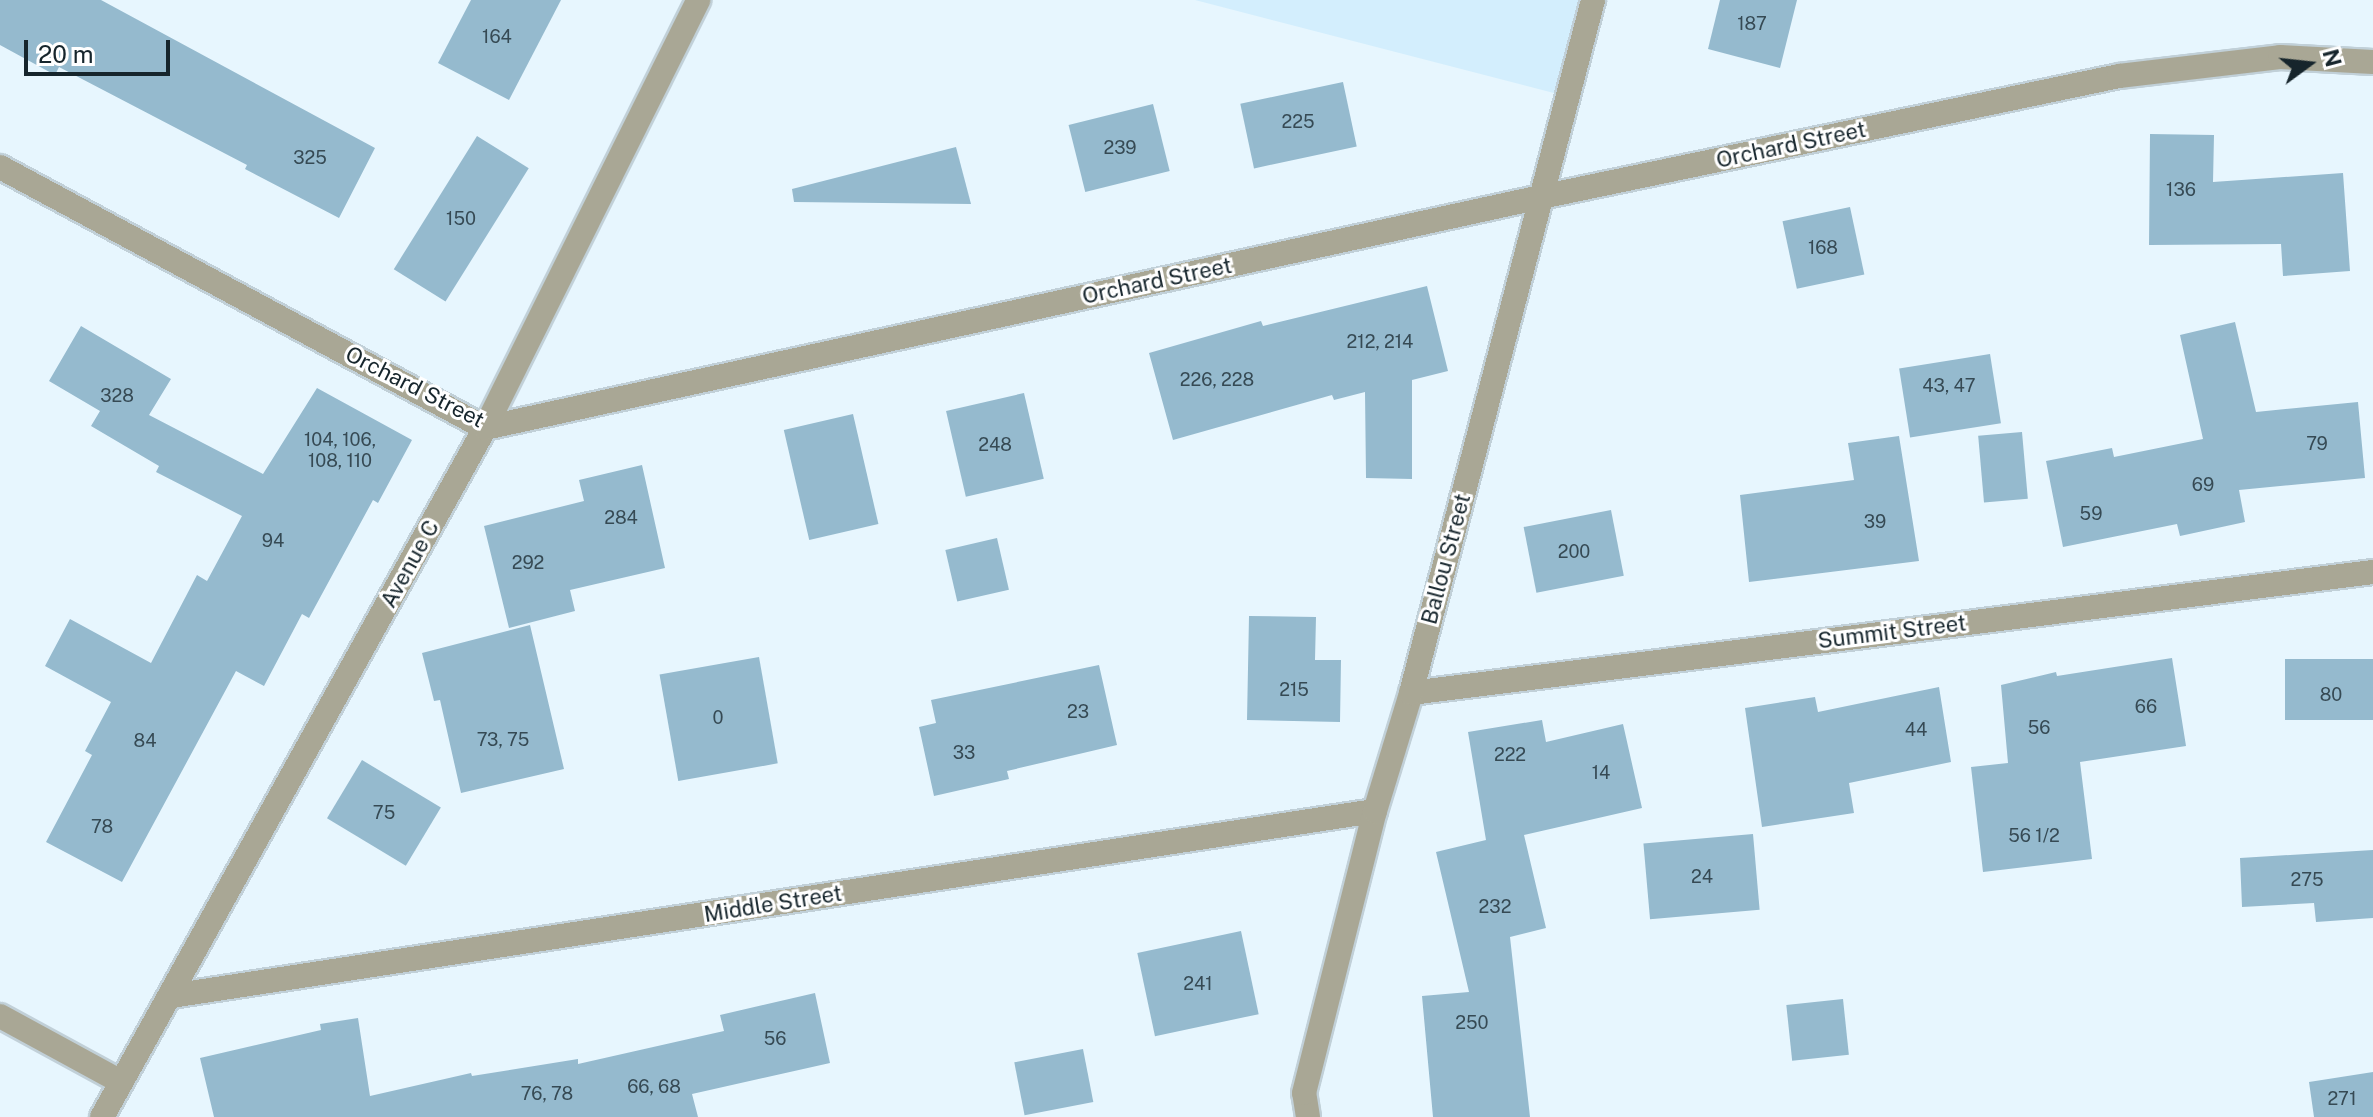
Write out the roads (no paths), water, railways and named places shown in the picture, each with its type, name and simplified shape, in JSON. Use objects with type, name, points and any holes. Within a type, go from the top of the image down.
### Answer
[{"type":"street","name":"Avenue C","points":[[102,1117],[485,428],[698,0]]},
{"type":"street","name":"Ballou Street","points":[[1308,1117],[1304,1093],[1375,811],[1411,693],[1593,0]]},
{"type":"street","name":"Orchard Street","points":[[0,167],[485,428],[1541,197],[2119,76],[2280,57],[2373,62]]},
{"type":"street","name":"Summit Street","points":[[1411,693],[2373,572]]},
{"type":"street","name":"Middle Street","points":[[171,996],[1375,811]]},
{"type":"street","points":[[0,1016],[121,1082]]}]
